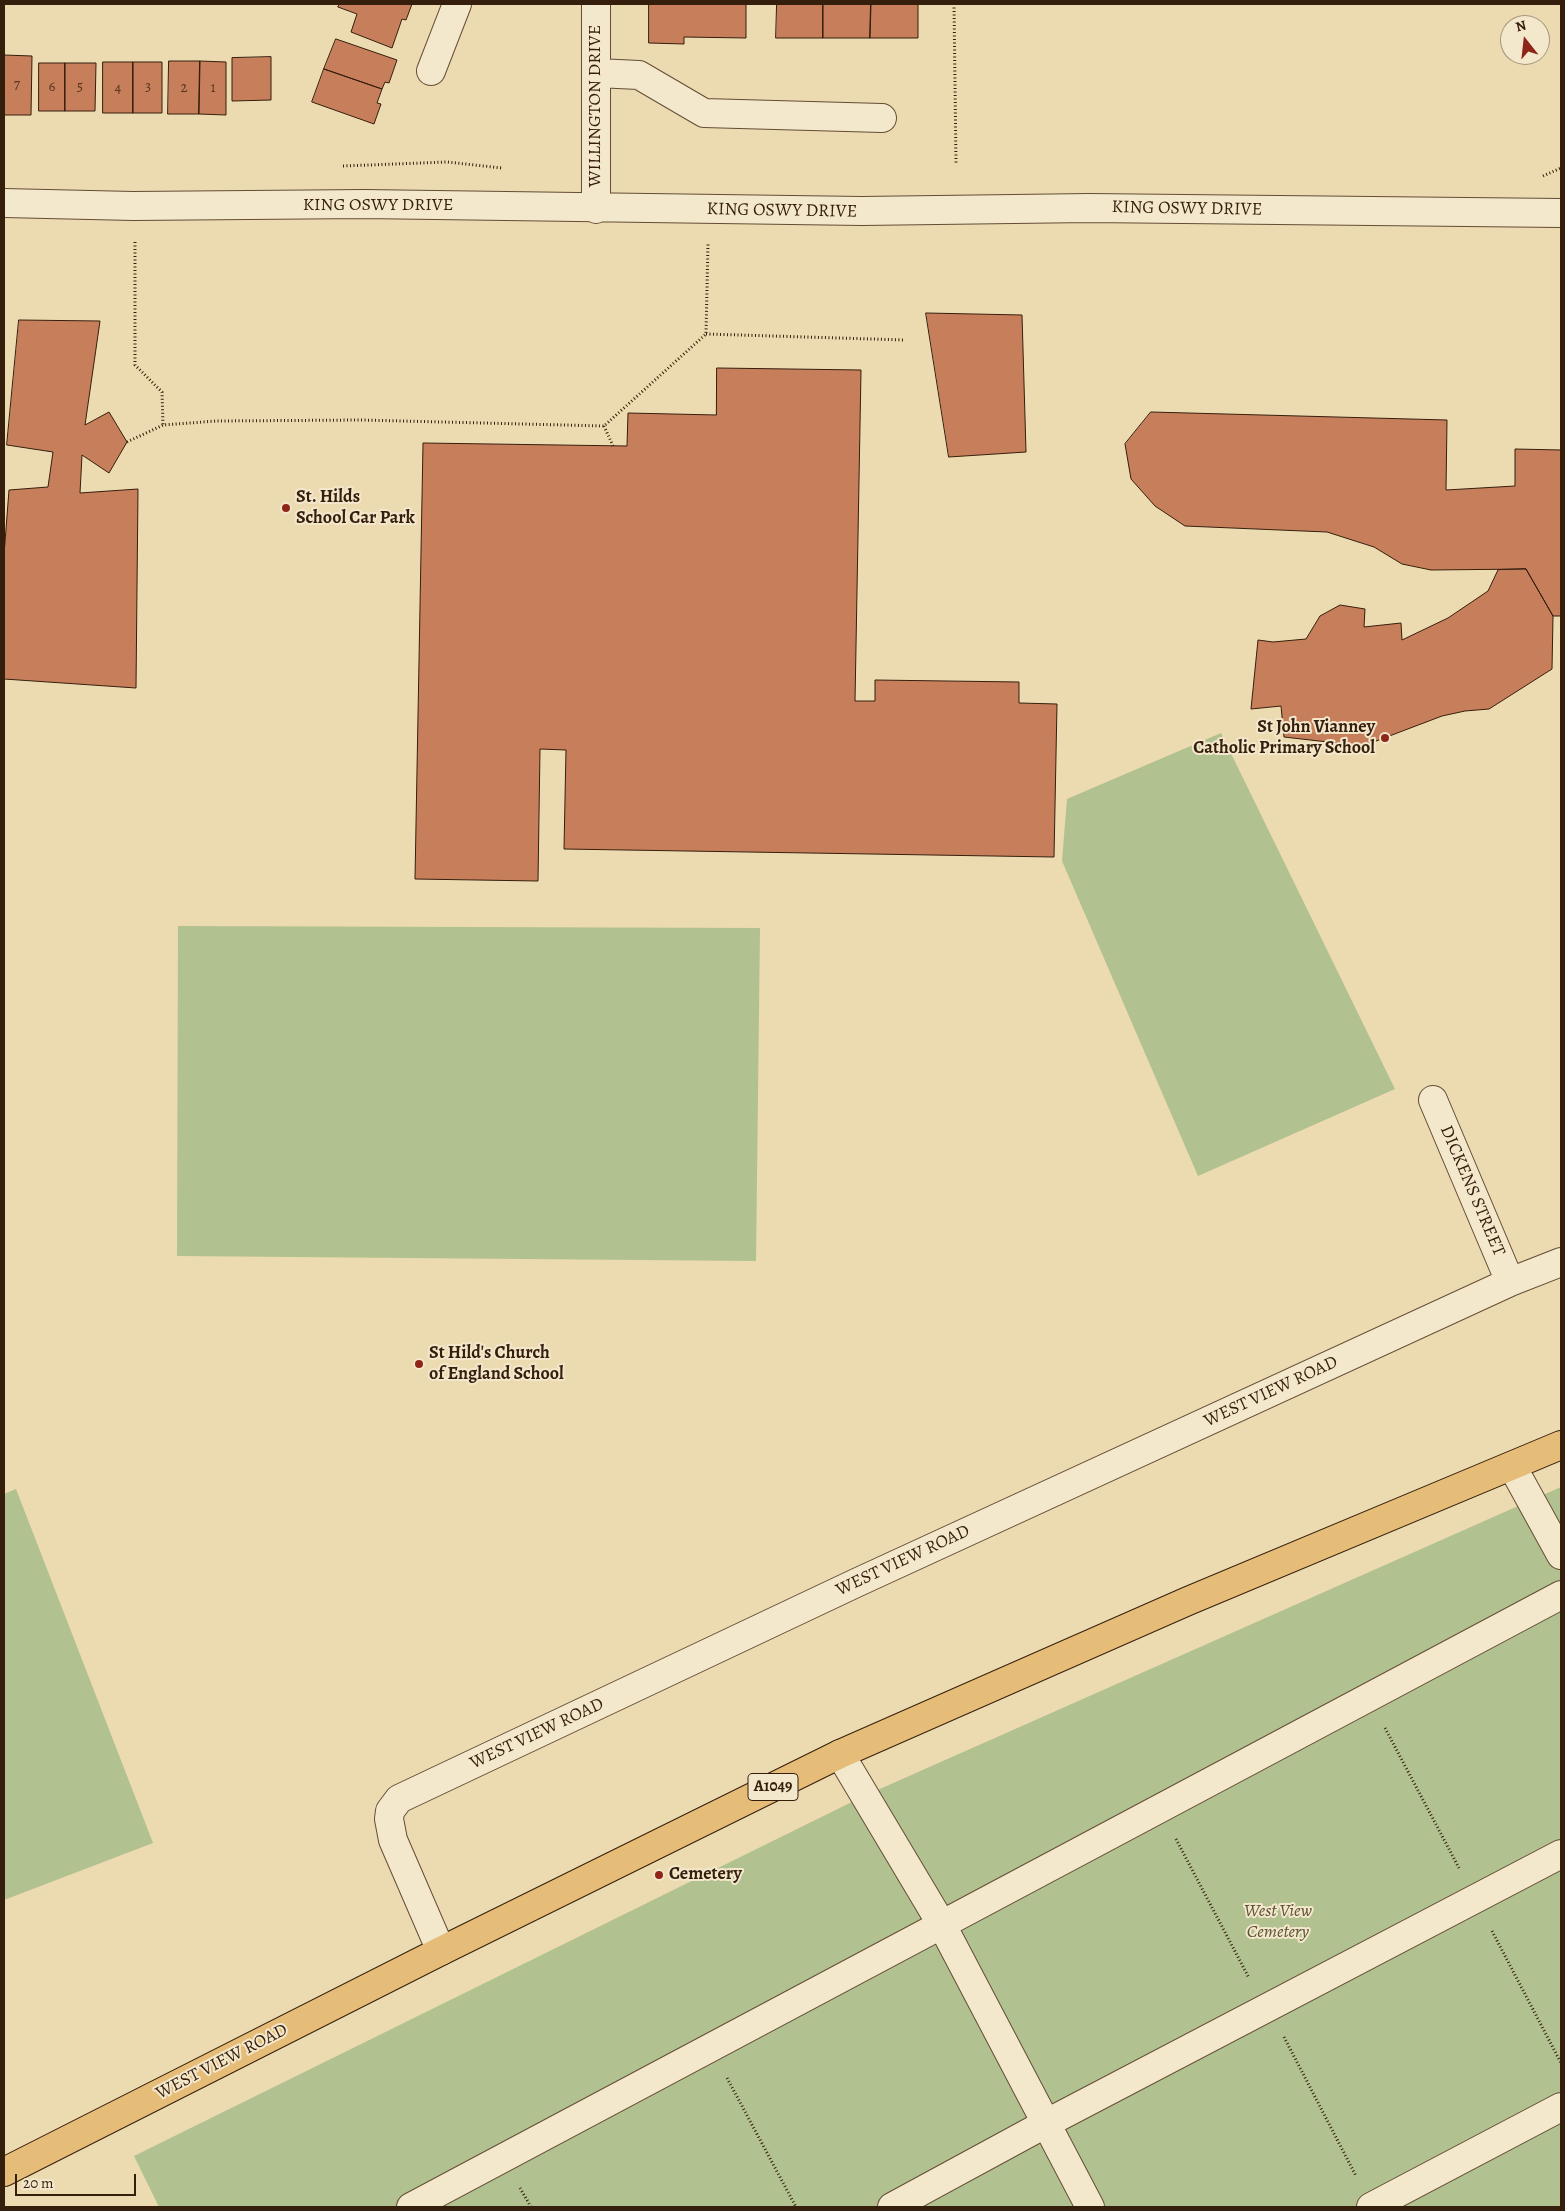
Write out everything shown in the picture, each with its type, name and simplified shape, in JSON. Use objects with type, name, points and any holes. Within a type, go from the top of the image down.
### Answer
[{"type":"main road","name":"WEST VIEW ROAD","points":[[4,2172],[441,1951],[840,1754],[1188,1602],[1561,1445]]},
{"type":"street","points":[[431,70],[457,4]]},
{"type":"street","name":"WILLINGTON DRIVE","points":[[596,4],[596,209]]},
{"type":"street","points":[[597,73],[639,75],[704,113],[882,118]]},
{"type":"street","name":"KING OSWY DRIVE","points":[[4,203],[133,206],[364,204],[596,209],[872,211],[1089,208],[1561,213]]},
{"type":"street","name":"DICKENS STREET","points":[[1434,1100],[1510,1282]]},
{"type":"street","name":"WEST VIEW ROAD","points":[[441,1951],[392,1840],[389,1819],[390,1811],[399,1800],[865,1578],[1510,1282],[1561,1262]]},
{"type":"street","points":[[1512,1466],[1561,1555]]},
{"type":"street","points":[[411,2207],[1561,1595]]},
{"type":"street","points":[[840,1754],[942,1925],[1090,2207]]},
{"type":"street","points":[[892,2207],[1045,2124],[1561,1854]]},
{"type":"street","points":[[1372,2207],[1561,2107]]},
{"type":"path","points":[[954,4],[956,163]]},
{"type":"path","points":[[1534,176],[1543,176],[1561,168]]},
{"type":"path","points":[[706,334],[709,235]]},
{"type":"path","points":[[135,238],[135,365],[162,392],[163,425]]},
{"type":"path","points":[[126,442],[163,425],[216,421],[362,420],[604,426],[706,334],[905,340]]},
{"type":"path","points":[[604,426],[613,446]]},
{"type":"path","points":[[1369,1697],[1561,2063]]},
{"type":"path","points":[[1160,1809],[1372,2207]]},
{"type":"path","points":[[711,2048],[796,2207]]},
{"type":"green space","points":[[1221,733],[1395,1089],[1198,1176],[1062,861],[1067,799]]},
{"type":"green space","points":[[178,926],[760,928],[756,1261],[177,1256]]},
{"type":"green space","name":"West View Cemetery","points":[[1561,1487],[1561,2207],[159,2207],[134,2156],[864,1796]]},
{"type":"green space","points":[[16,1489],[153,1843],[4,1900],[4,1494]]},
{"type":"building","points":[[340,4],[412,4],[406,20],[402,19],[392,48],[351,32],[357,14],[338,7]]},
{"type":"building","points":[[649,4],[746,4],[746,38],[684,37],[684,44],[649,43]]},
{"type":"building","points":[[777,4],[823,4],[823,38],[776,38]]},
{"type":"building","points":[[823,4],[871,4],[870,38],[823,38]]},
{"type":"building","points":[[871,4],[918,4],[918,38],[870,38]]},
{"type":"building","points":[[336,39],[397,60],[389,83],[385,82],[382,89],[324,69]]},
{"type":"building","points":[[4,55],[32,56],[31,115],[4,115]]},
{"type":"building","points":[[271,57],[271,100],[232,101],[232,58]]},
{"type":"building","points":[[169,61],[200,61],[199,114],[168,114]]},
{"type":"building","points":[[200,61],[226,62],[226,115],[199,114]]},
{"type":"building","points":[[103,62],[133,62],[133,113],[103,113]]},
{"type":"building","points":[[133,62],[162,62],[162,113],[133,113]]},
{"type":"building","points":[[39,63],[65,63],[65,111],[39,111]]},
{"type":"building","points":[[65,63],[96,63],[95,111],[65,111]]},
{"type":"building","points":[[324,69],[382,89],[377,103],[381,104],[374,124],[312,102]]},
{"type":"building","points":[[926,313],[1022,315],[1026,452],[949,457]]},
{"type":"building","points":[[19,320],[100,321],[85,425],[109,412],[127,442],[109,473],[82,455],[80,493],[138,489],[136,688],[4,679],[4,555],[9,490],[48,487],[53,452],[7,445]]},
{"type":"building","points":[[717,368],[861,370],[855,701],[875,701],[875,680],[1019,682],[1019,703],[1057,704],[1054,857],[564,849],[566,750],[540,749],[538,881],[415,879],[423,443],[627,446],[628,413],[716,415]]},
{"type":"building","points":[[1151,412],[1447,420],[1446,490],[1515,486],[1515,449],[1561,450],[1561,616],[1553,616],[1526,569],[1431,570],[1402,564],[1374,547],[1327,532],[1185,526],[1155,506],[1131,479],[1125,444]]},
{"type":"building","points":[[1526,569],[1553,616],[1552,669],[1489,709],[1465,711],[1442,716],[1363,746],[1284,737],[1281,706],[1251,709],[1258,640],[1273,642],[1306,639],[1320,616],[1340,605],[1365,609],[1364,627],[1401,623],[1402,640],[1448,618],[1488,591],[1498,570]]},
{"type":"place","name":"St. Hilds School Car Park","points":[[286,508]]},
{"type":"place","name":"St John Vianney Catholic Primary School","points":[[1385,738]]},
{"type":"place","name":"St Hild's Church of England School","points":[[419,1364]]},
{"type":"place","name":"Cemetery","points":[[659,1875]]}]
